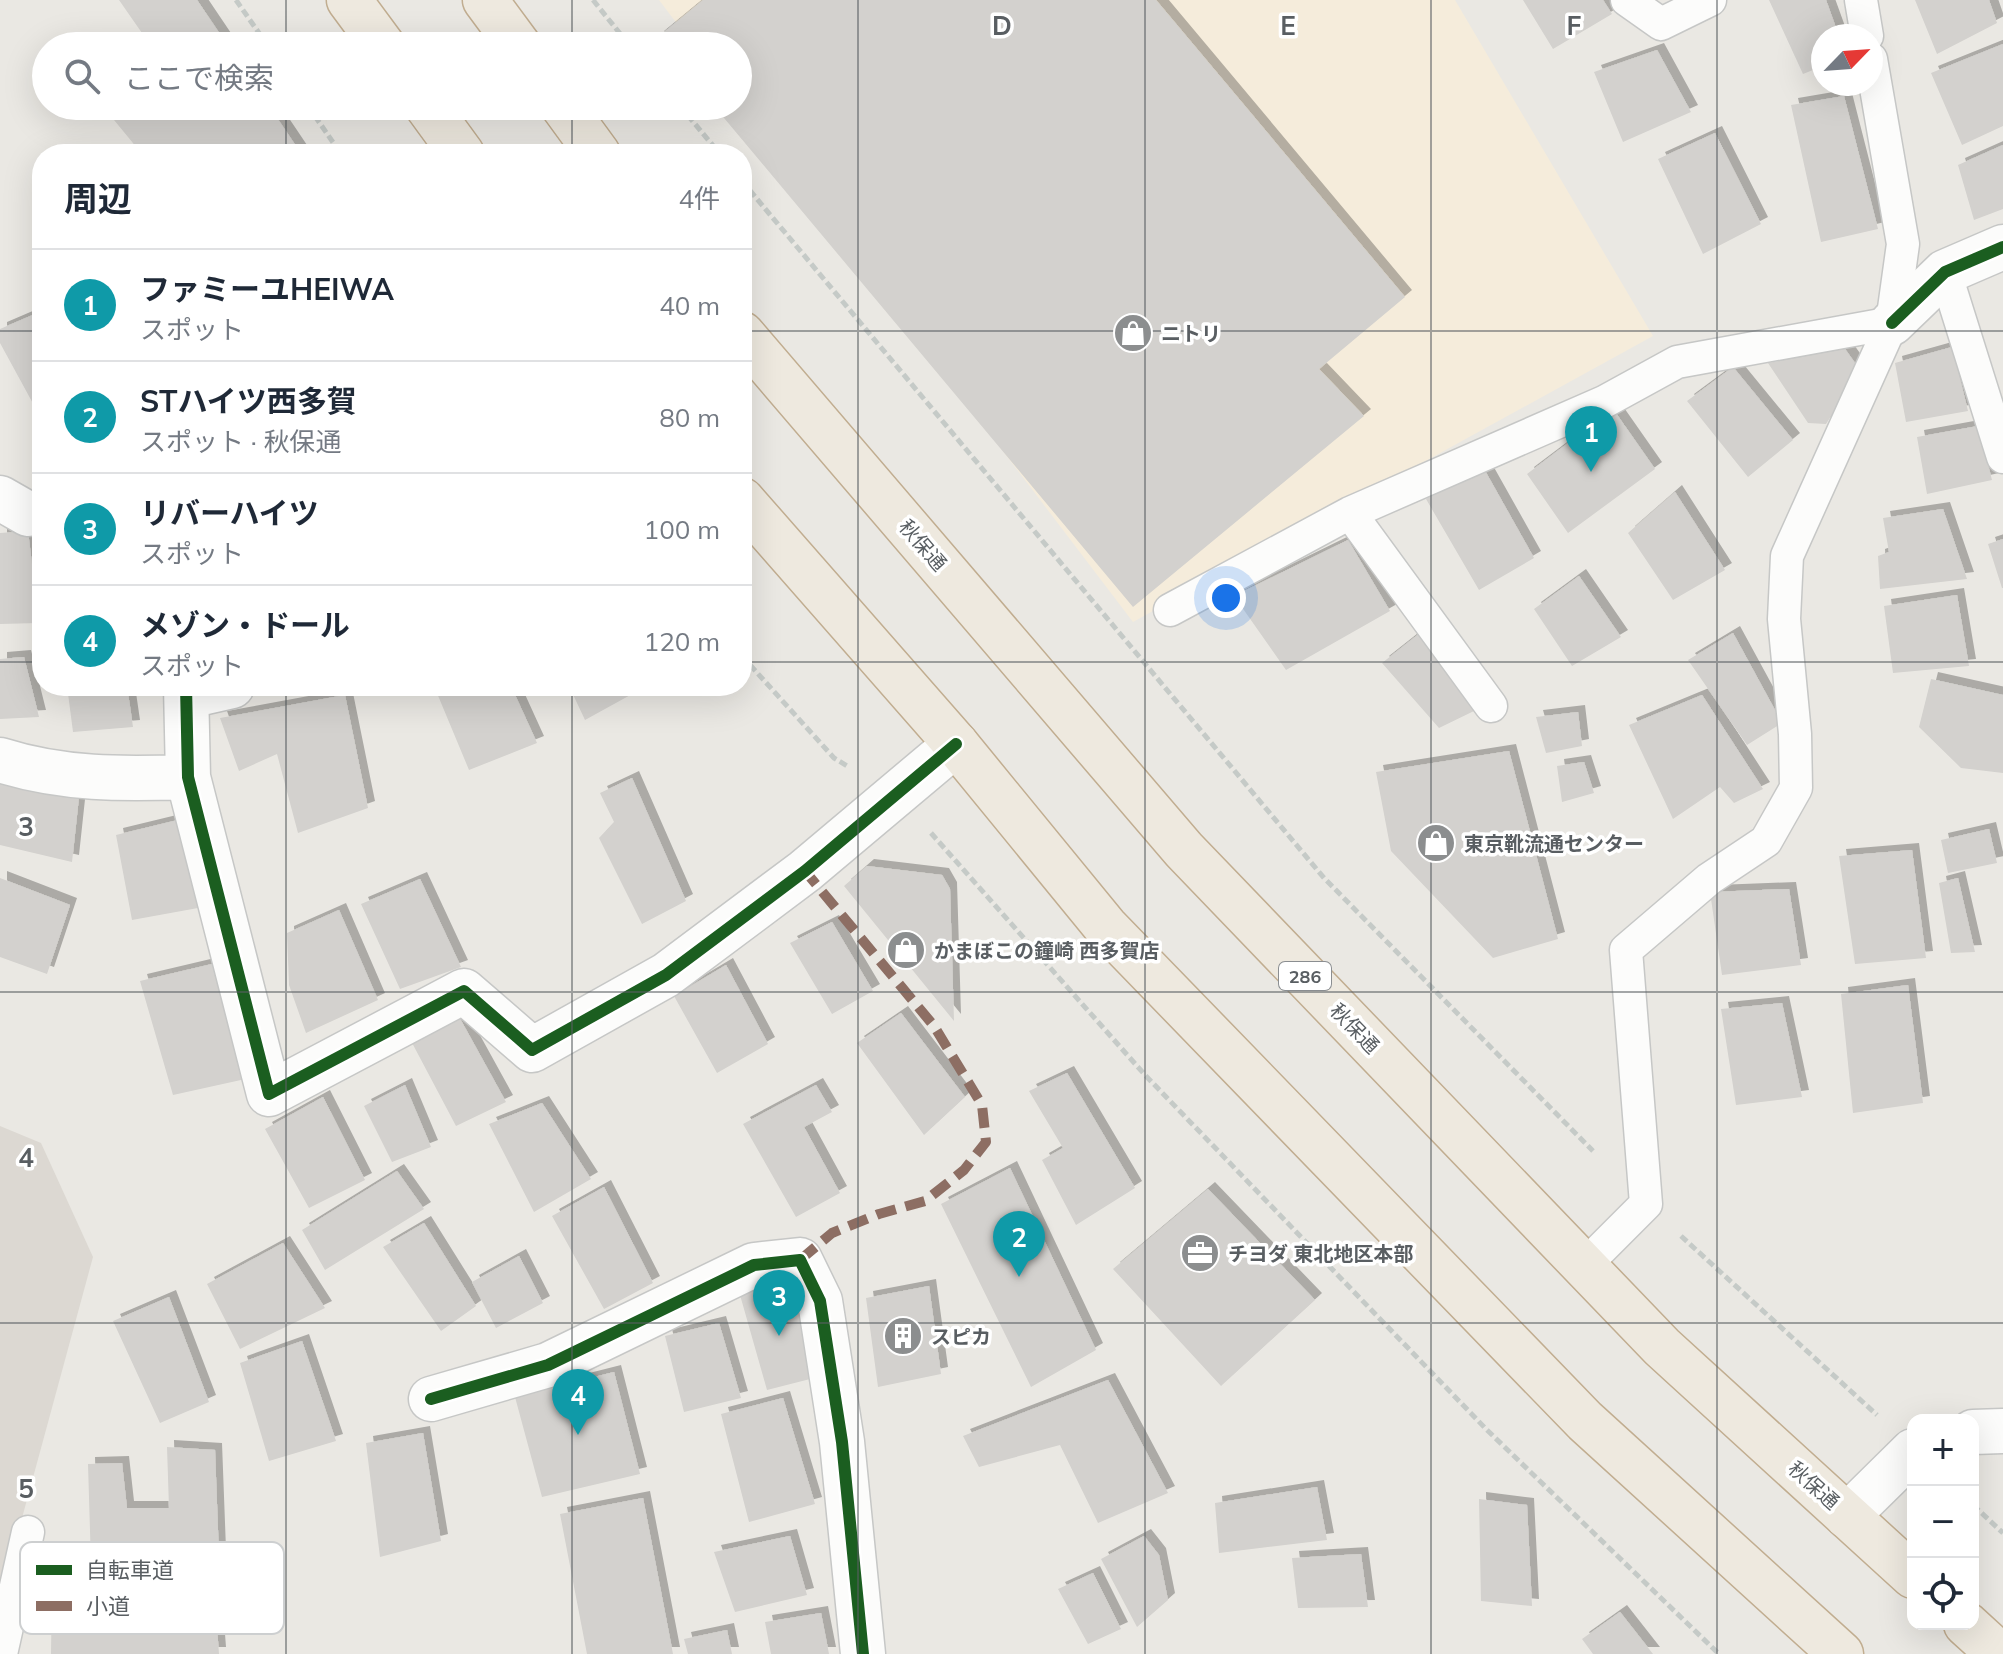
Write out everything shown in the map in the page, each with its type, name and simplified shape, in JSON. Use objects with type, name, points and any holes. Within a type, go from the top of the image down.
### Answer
[{"type":"highway","points":[[349,0],[373,32]]},
{"type":"highway","points":[[485,0],[509,32]]},
{"type":"highway","points":[[437,120],[455,144]]},
{"type":"highway","points":[[573,120],[591,144]]},
{"type":"highway","name":"秋保通","points":[[752,346],[1184,850],[1662,1347],[1907,1571]]},
{"type":"highway","points":[[752,511],[956,744],[1105,926],[1564,1398],[1841,1654]]},
{"type":"highway","points":[[1973,1630],[1999,1654]]},
{"type":"street","points":[[1892,323],[1945,272],[2003,247]]},
{"type":"street","points":[[187,696],[188,777],[269,1094],[464,991],[532,1050],[666,975],[805,871],[956,744]]},
{"type":"street","points":[[0,760],[24,767],[106,780],[188,777]]},
{"type":"street","points":[[431,1399],[548,1365],[754,1265],[800,1260],[820,1301],[842,1442],[863,1654]]},
{"type":"street","points":[[1979,1432],[2003,1431]]},
{"type":"street","points":[[1847,1516],[1907,1457]]},
{"type":"lane","points":[[1627,0],[1661,24],[1710,0]]},
{"type":"lane","points":[[1861,0],[1865,24]]},
{"type":"lane","points":[[1584,1266],[1646,1204],[1626,950],[1709,879],[1766,841],[1796,788],[1795,734],[1784,619],[1787,556],[1892,323],[1903,244],[1877,96]]},
{"type":"lane","points":[[1945,272],[2003,457]]},
{"type":"lane","points":[[1170,610],[1350,513],[1604,402],[1677,362],[1892,323]]},
{"type":"lane","points":[[1350,513],[1491,706]]},
{"type":"lane","points":[[26,1542],[28,1532]]},
{"type":"lane","points":[[1,1654],[20,1568]]},
{"type":"path","points":[[236,0],[258,32]]},
{"type":"path","points":[[593,0],[619,32]]},
{"type":"path","points":[[318,120],[334,144]]},
{"type":"path","points":[[692,120],[712,144]]},
{"type":"path","points":[[752,193],[1324,878],[1646,1204],[1878,1417]]},
{"type":"path","points":[[752,667],[834,758],[896,794],[1145,1075],[1487,1430],[1719,1654]]},
{"type":"path","points":[[1979,1511],[2003,1533]]},
{"type":"shaded area","name":"ニトリ","points":[[659,0],[1455,0],[1653,336],[1133,622],[751,120],[752,32],[683,32]]},
{"type":"shaded area","points":[[0,1126],[41,1143],[93,1257],[0,1599]]},
{"type":"building","points":[[119,0],[197,0],[219,32],[141,32]]},
{"type":"building","name":"ニトリ","points":[[703,0],[1156,0],[1405,297],[1319,369],[1364,416],[1133,607],[752,151],[752,144],[746,144],[726,120],[752,120],[752,32],[664,32]]},
{"type":"building","points":[[1523,0],[1603,0],[1612,14],[1553,49]]},
{"type":"building","points":[[1769,0],[1826,0],[1835,24],[1811,24],[1811,71],[1803,74]]},
{"type":"building","points":[[1915,0],[1989,0],[1997,23],[1937,54]]},
{"type":"building","points":[[2003,44],[2003,126],[1962,145],[1931,73]]},
{"type":"building","points":[[1657,50],[1691,112],[1623,142],[1594,72]]},
{"type":"building","points":[[1844,96],[1878,229],[1821,242],[1791,105]]},
{"type":"building","points":[[114,120],[278,120],[295,144],[134,144]]},
{"type":"building","points":[[1715,133],[1761,224],[1703,254],[1658,159]]},
{"type":"building","points":[[2003,145],[2003,209],[1974,220],[1958,165]]},
{"type":"building","points":[[32,315],[32,402],[0,343],[0,329]]},
{"type":"building","points":[[1952,347],[1968,411],[1906,422],[1895,363]]},
{"type":"building","points":[[1845,349],[1860,370],[1826,424],[1808,423],[1768,363]]},
{"type":"building","points":[[1733,367],[1793,440],[1748,477],[1687,401]]},
{"type":"building","points":[[1613,409],[1655,469],[1568,533],[1527,474]]},
{"type":"building","points":[[1978,426],[1992,480],[1927,494],[1917,437]]},
{"type":"building","points":[[1484,469],[1534,558],[1479,590],[1426,499]]},
{"type":"building","points":[[1675,492],[1725,570],[1673,600],[1628,533]]},
{"type":"building","points":[[1943,509],[1967,579],[1880,589],[1878,556],[1889,552],[1883,518]]},
{"type":"building","points":[[28,531],[32,564],[32,623],[0,624],[0,533]]},
{"type":"building","points":[[2003,539],[2003,588],[2002,588],[1988,544]]},
{"type":"building","points":[[1348,540],[1390,611],[1286,670],[1234,596]]},
{"type":"building","points":[[1579,576],[1621,637],[1572,666],[1534,609]]},
{"type":"building","points":[[1957,595],[1969,666],[1893,673],[1884,606]]},
{"type":"building","points":[[1420,633],[1474,711],[1439,728],[1382,663]]},
{"type":"building","points":[[1733,633],[1782,723],[1747,745],[1688,660]]},
{"type":"building","points":[[24,657],[39,717],[0,719],[0,659]]},
{"type":"building","points":[[1931,679],[2003,695],[2003,773],[1961,768],[1919,727]]},
{"type":"building","points":[[1702,695],[1763,789],[1734,803],[1720,787],[1673,819],[1629,725]]},
{"type":"building","points":[[68,696],[128,696],[133,727],[73,732]]},
{"type":"building","points":[[345,696],[368,808],[298,833],[277,754],[239,771],[220,718]]},
{"type":"building","points":[[438,696],[516,696],[537,743],[469,770]]},
{"type":"building","points":[[574,696],[629,696],[585,720]]},
{"type":"building","points":[[1578,712],[1582,746],[1546,753],[1536,717]]},
{"type":"building","points":[[1509,751],[1558,939],[1493,958],[1391,851],[1376,772]]},
{"type":"building","points":[[1584,762],[1594,793],[1562,802],[1557,766]]},
{"type":"building","points":[[0,778],[79,797],[72,862],[0,845]]},
{"type":"building","points":[[632,778],[686,901],[642,924],[599,838],[614,822],[600,793]]},
{"type":"building","points":[[182,819],[198,908],[132,920],[116,835]]},
{"type":"building","points":[[1989,829],[1997,863],[1948,873],[1941,840]]},
{"type":"building","points":[[1912,850],[1926,958],[1855,964],[1839,856]]},
{"type":"building","points":[[867,866],[942,875],[950,889],[954,1021],[844,886]]},
{"type":"building","points":[[0,878],[70,905],[47,974],[0,957]]},
{"type":"building","points":[[1958,878],[1975,952],[1951,953],[1939,883]]},
{"type":"building","points":[[420,879],[461,967],[400,989],[361,904]]},
{"type":"building","points":[[1789,889],[1801,965],[1722,975],[1710,892]]},
{"type":"building","points":[[339,910],[378,1000],[306,1033],[289,985],[287,933]]},
{"type":"building","points":[[832,922],[873,991],[832,1014],[790,943]]},
{"type":"building","points":[[212,964],[250,1078],[173,1095],[140,981]]},
{"type":"building","points":[[726,965],[768,1044],[717,1073],[674,996]]},
{"type":"building","points":[[1908,985],[1923,1103],[1853,1113],[1841,994]]},
{"type":"building","points":[[1782,1003],[1802,1097],[1736,1105],[1721,1009]]},
{"type":"building","points":[[901,1013],[965,1097],[924,1135],[857,1043]]},
{"type":"building","points":[[458,1015],[506,1102],[456,1126],[410,1039]]},
{"type":"building","points":[[1067,1073],[1135,1188],[1076,1225],[1042,1160],[1063,1148],[1029,1091]]},
{"type":"building","points":[[405,1085],[431,1147],[392,1162],[364,1106]]},
{"type":"building","points":[[816,1085],[832,1112],[804,1127],[840,1193],[796,1217],[743,1124]]},
{"type":"building","points":[[323,1097],[365,1180],[309,1208],[265,1129]]},
{"type":"building","points":[[542,1103],[591,1179],[534,1212],[489,1124]]},
{"type":"building","points":[[1010,1168],[1096,1350],[1031,1387],[941,1204]]},
{"type":"building","points":[[397,1171],[424,1209],[325,1270],[302,1230]]},
{"type":"building","points":[[604,1187],[653,1283],[604,1309],[552,1216]]},
{"type":"building","points":[[1208,1189],[1315,1300],[1221,1386],[1113,1269]]},
{"type":"building","points":[[424,1223],[476,1306],[441,1331],[383,1247]]},
{"type":"building","points":[[283,1243],[325,1308],[240,1349],[207,1284]]},
{"type":"building","points":[[519,1256],[543,1303],[496,1328],[472,1282]]},
{"type":"building","points":[[793,1279],[818,1377],[767,1390],[740,1295]]},
{"type":"building","name":"スピカ","points":[[929,1286],[941,1374],[878,1387],[866,1298]]},
{"type":"building","points":[[169,1297],[209,1402],[160,1423],[113,1321]]},
{"type":"building","points":[[719,1323],[741,1398],[684,1412],[665,1336]]},
{"type":"building","points":[[302,1341],[336,1441],[269,1461],[240,1363]]},
{"type":"building","points":[[614,1372],[640,1474],[542,1497],[515,1397]]},
{"type":"building","points":[[1108,1380],[1168,1493],[1098,1523],[1060,1445],[979,1467],[963,1436]]},
{"type":"building","points":[[783,1398],[815,1504],[749,1522],[721,1414]]},
{"type":"building","points":[[423,1433],[441,1541],[380,1557],[366,1443]]},
{"type":"building","points":[[167,1447],[215,1450],[218,1542],[90,1542],[88,1464],[122,1463],[127,1508],[169,1508]]},
{"type":"building","points":[[1317,1487],[1327,1540],[1219,1553],[1215,1503]]},
{"type":"building","points":[[643,1498],[673,1654],[587,1654],[560,1514]]},
{"type":"building","points":[[1479,1499],[1527,1505],[1532,1606],[1481,1601]]},
{"type":"building","points":[[790,1536],[807,1595],[735,1612],[714,1552]]},
{"type":"building","points":[[1144,1536],[1159,1555],[1168,1600],[1137,1627],[1101,1559]]},
{"type":"building","points":[[1361,1554],[1368,1607],[1298,1608],[1292,1558]]},
{"type":"building","points":[[1093,1573],[1121,1629],[1088,1644],[1058,1589]]},
{"type":"building","points":[[1620,1612],[1653,1654],[1593,1654],[1582,1639]]},
{"type":"building","points":[[821,1613],[829,1654],[771,1654],[765,1622]]},
{"type":"building","points":[[727,1630],[732,1654],[688,1654],[684,1639]]},
{"type":"building","points":[[51,1634],[217,1634],[219,1654],[51,1654]]},
{"type":"marked path","points":[[800,1260],[832,1233],[879,1214],[925,1201],[964,1170],[986,1142],[982,1105],[934,1026],[805,871]]},
{"type":"cycle path","points":[[1892,323],[1945,272],[2003,247]]},
{"type":"cycle path","points":[[186,696],[188,777],[269,1094],[464,991],[532,1050],[666,975],[805,871],[956,744]]},
{"type":"cycle path","points":[[431,1399],[548,1365],[754,1265],[800,1260],[820,1301],[842,1442],[863,1654]]},
{"type":"place","name":"ニトリ","points":[[1133,333]]},
{"type":"place","name":"ファミーユHEIWA","points":[[1591,472]]},
{"type":"place","name":"東京靴流通センター","points":[[1436,843]]},
{"type":"place","name":"かまぼこの鐘崎 西多賀店","points":[[906,950]]},
{"type":"place","name":"チヨダ 東北地区本部","points":[[1200,1253]]},
{"type":"place","name":"STハイツ西多賀","points":[[1019,1277]]},
{"type":"place","name":"リバーハイツ","points":[[779,1336]]},
{"type":"place","name":"スピカ","points":[[903,1336]]},
{"type":"place","name":"メゾン・ドール","points":[[578,1435]]}]
